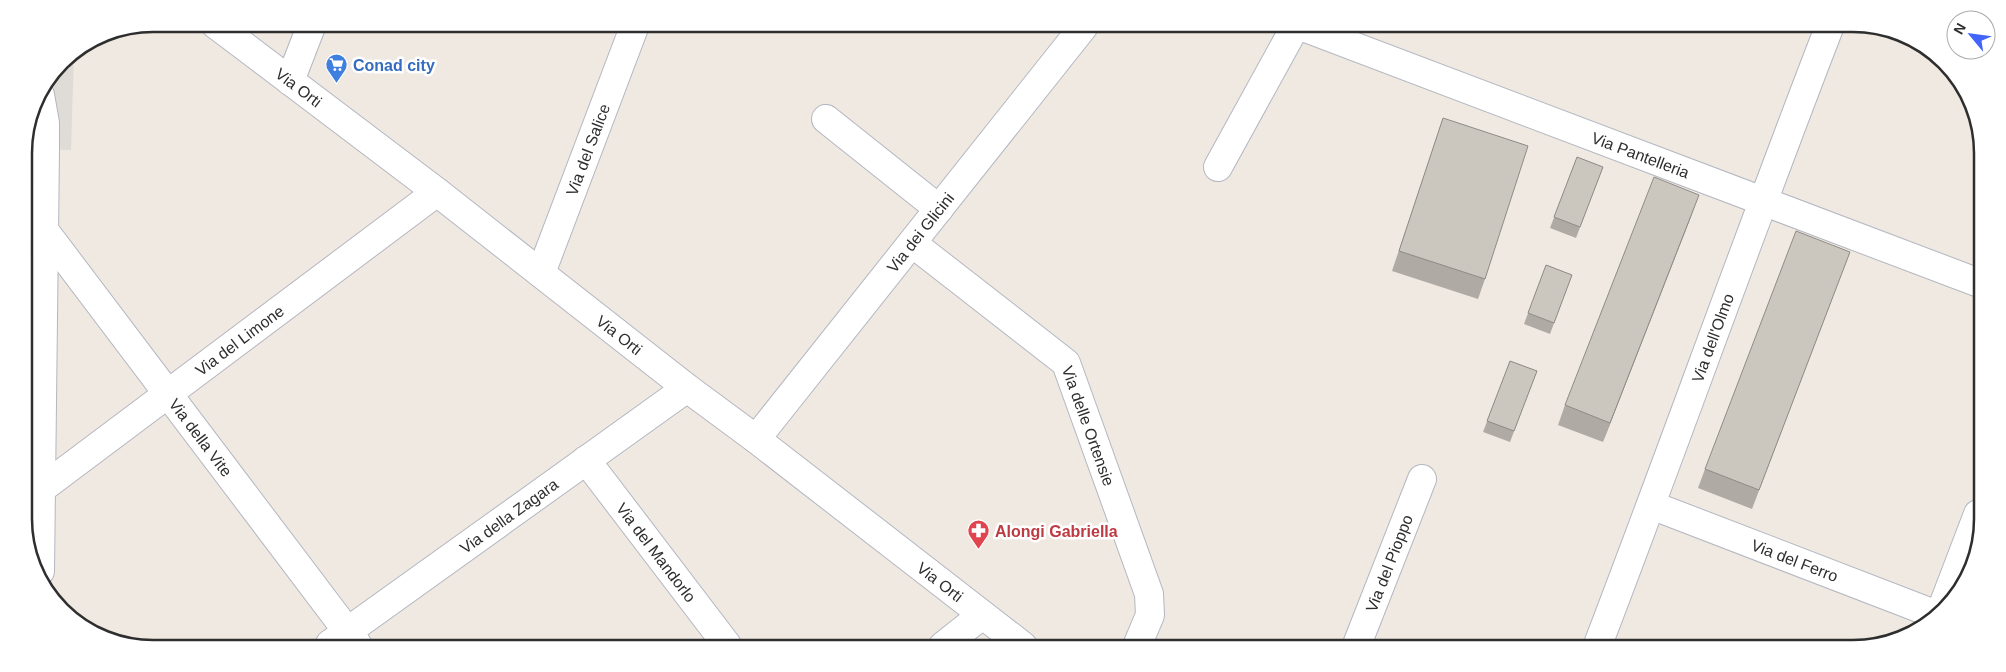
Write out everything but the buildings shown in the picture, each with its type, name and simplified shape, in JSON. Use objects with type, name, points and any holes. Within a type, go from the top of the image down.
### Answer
[{"type":"street","name":"Via Orti","points":[[227,33],[437,192],[687,388],[756,439],[982,616],[1015,639]]},
{"type":"street","points":[[290,81],[309,33]]},
{"type":"street","name":"Via del Salice","points":[[541,273],[630,33]]},
{"type":"street","name":"Via dei Glicini","points":[[756,439],[1078,33]]},
{"type":"street","points":[[1218,167],[1292,33]]},
{"type":"street","name":"Via Pantelleria","points":[[1318,33],[1973,281]]},
{"type":"street","name":"Via dell'Olmo","points":[[1600,639],[1762,201],[1827,33]]},
{"type":"street","points":[[40,113],[44,230],[34,429],[41,489],[40,560]]},
{"type":"street","points":[[826,119],[939,209]]},
{"type":"street","name":"Via del Limone","points":[[41,489],[437,192]]},
{"type":"street","name":"Via della Vite","points":[[44,230],[168,394],[345,640]]},
{"type":"street","name":"Via delle Ortensie","points":[[912,243],[1066,363],[1149,594],[1150,615],[1140,639]]},
{"type":"street","name":"Via della Zagara","points":[[345,640],[586,460],[687,388]]},
{"type":"street","name":"Via del Mandorlo","points":[[586,460],[723,640]]},
{"type":"street","name":"Via del Pioppo","points":[[1359,639],[1422,479]]},
{"type":"street","name":"Via del Ferro","points":[[1651,505],[1929,612]]},
{"type":"street","points":[[1949,591],[1972,529]]},
{"type":"street","points":[[951,640],[982,616]]},
{"type":"shaded area","points":[[74,63],[71,150],[33,149],[33,146],[35,130],[42,107],[53,86]]},
{"type":"place","name":"Conad city","points":[[337,84]]},
{"type":"place","name":"Alongi Gabriella","points":[[979,550]]}]
